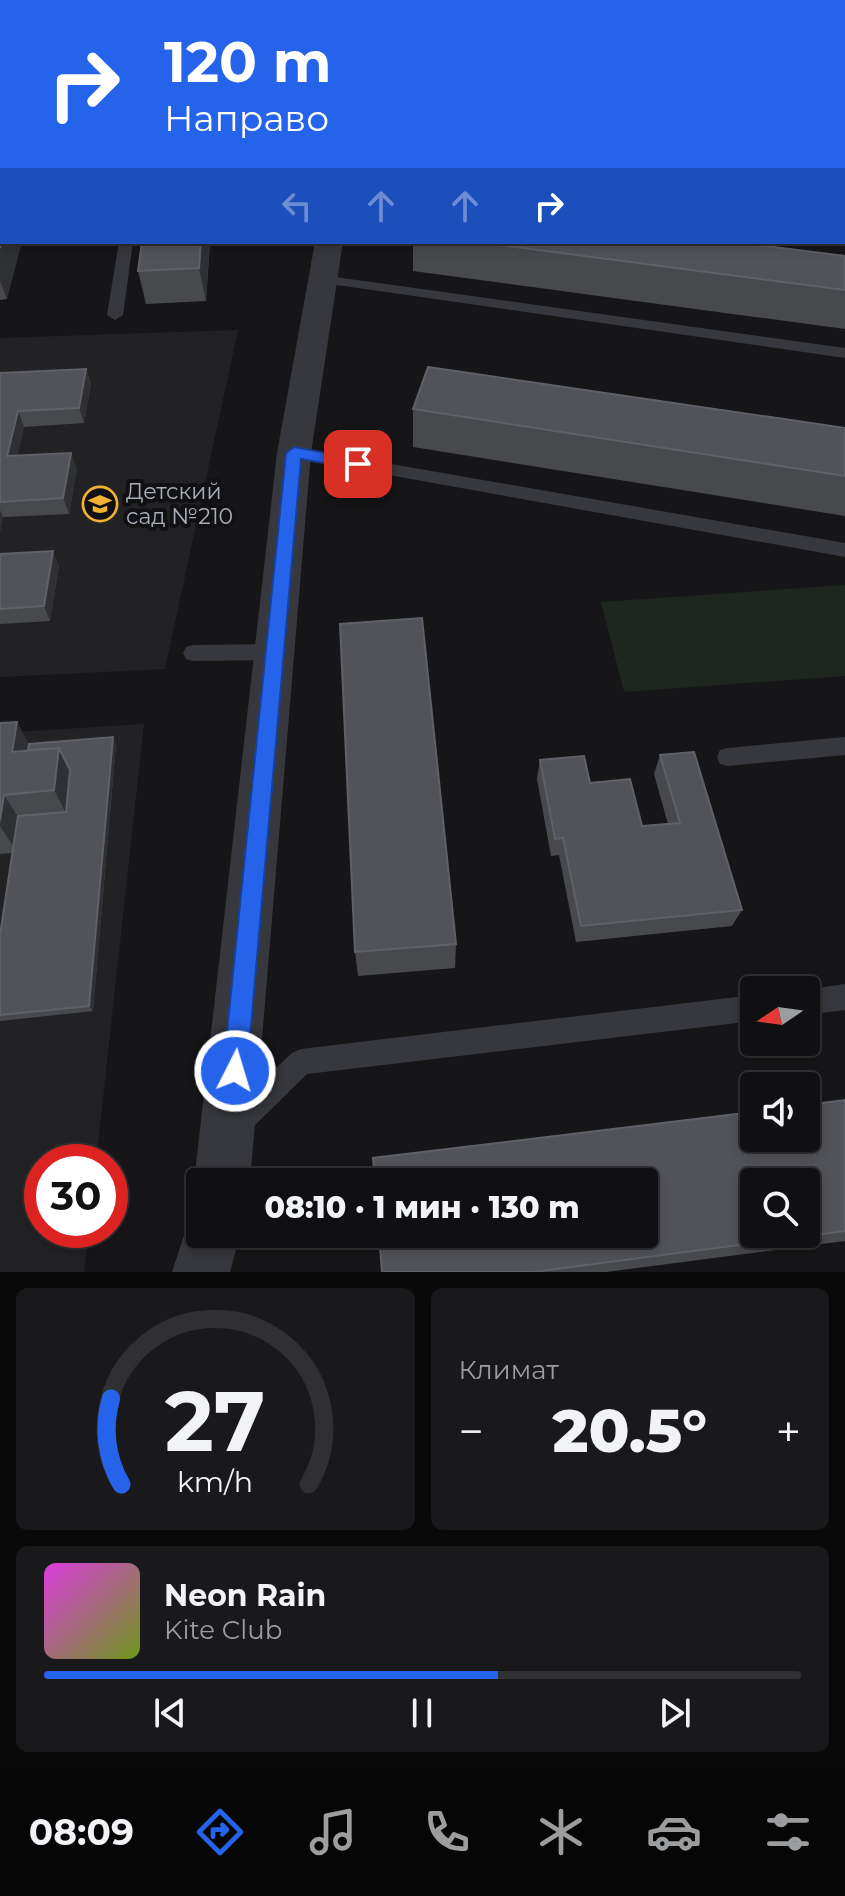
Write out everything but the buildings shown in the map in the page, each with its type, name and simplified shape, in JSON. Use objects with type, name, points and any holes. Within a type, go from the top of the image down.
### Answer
[{"type":"street","points":[[224,1168],[294,453],[325,260]]},
{"type":"street","points":[[201,1272],[207,1248]]},
{"type":"lane","points":[[115,315],[126,244]]},
{"type":"lane","points":[[325,260],[845,353]]},
{"type":"lane","points":[[294,453],[845,550]]},
{"type":"lane","points":[[193,653],[275,652]]},
{"type":"lane","points":[[728,757],[845,746]]},
{"type":"lane","points":[[820,1000],[845,997]]},
{"type":"lane","points":[[229,1130],[301,1062],[740,1010]]},
{"type":"shaded area","name":"Детский сад №210","points":[[238,330],[165,669],[0,677],[0,338]]},
{"type":"shaded area","points":[[845,585],[845,676],[624,692],[601,602]]},
{"type":"shaded area","points":[[144,724],[98,1144],[24,1144],[24,1248],[87,1248],[84,1272],[0,1272],[0,733]]},
{"type":"place","name":"Детский сад №210","points":[[100,504]]},
{"type":"route","points":[[235,1071],[294,453],[358,464]]}]
